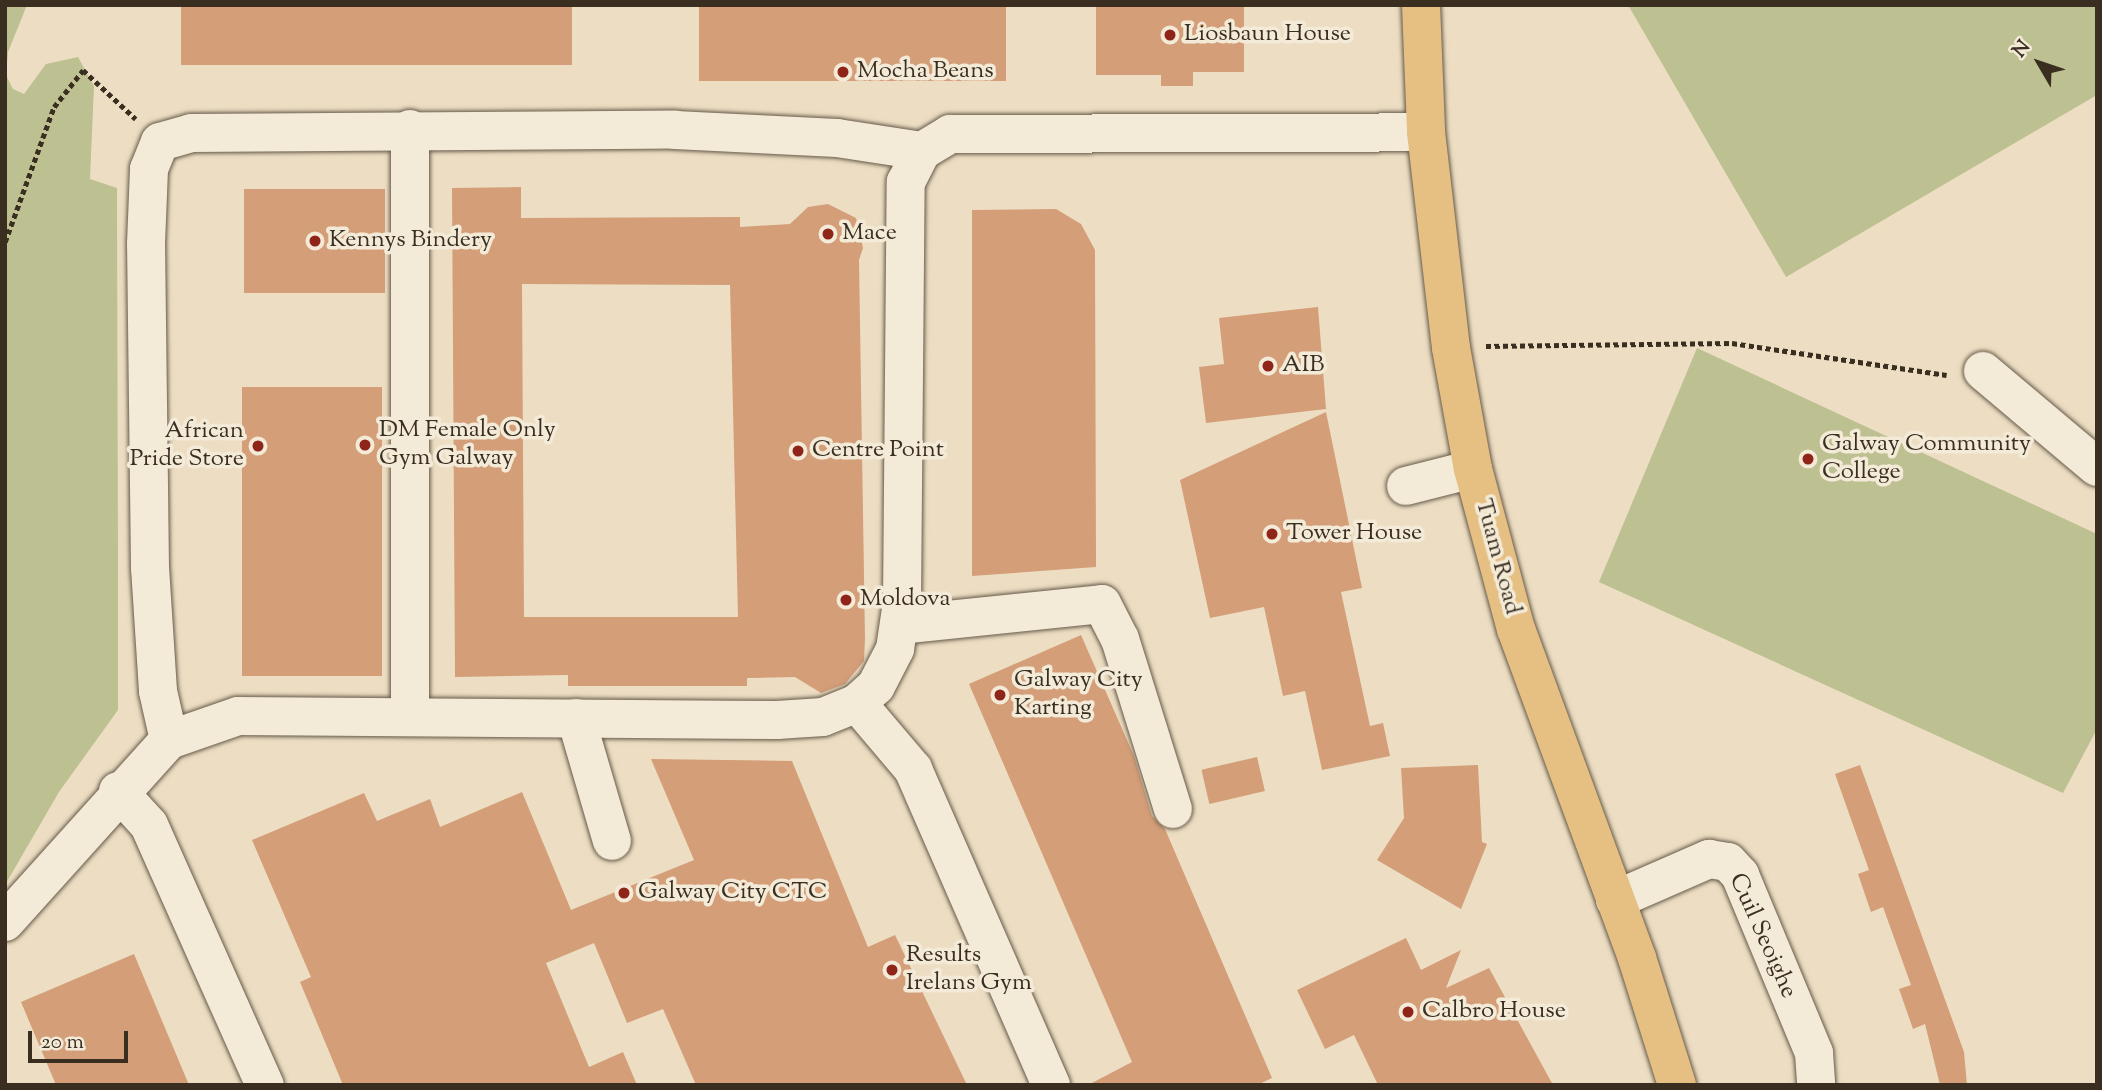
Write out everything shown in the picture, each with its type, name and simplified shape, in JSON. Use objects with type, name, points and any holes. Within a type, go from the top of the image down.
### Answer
[{"type":"main road","name":"Tuam Road","points":[[1421,5],[1426,132],[1451,348],[1473,469],[1516,629],[1615,901],[1677,1085]]},
{"type":"street","points":[[169,740],[158,691],[150,568],[146,244],[149,169],[160,142],[191,133],[410,129],[675,130],[837,138],[922,151]]},
{"type":"street","points":[[410,129],[410,715]]},
{"type":"street","points":[[5,922],[118,791],[169,740],[238,716],[410,715],[778,720],[823,717],[857,703],[876,686],[895,649],[899,625],[906,182],[922,151],[950,134],[1426,132]]},
{"type":"street","points":[[1983,371],[2097,467]]},
{"type":"street","points":[[1406,486],[1473,469]]},
{"type":"street","points":[[899,625],[1102,604],[1120,639],[1173,809]]},
{"type":"street","points":[[857,703],[913,769],[1051,1085]]},
{"type":"street","points":[[576,718],[612,841]]},
{"type":"street","points":[[118,791],[149,825],[265,1085]]},
{"type":"street","name":"Cuil Seoighe","points":[[1615,901],[1709,859],[1728,862],[1740,876],[1814,1053],[1816,1085]]},
{"type":"path","points":[[5,242],[54,107],[83,69],[160,142]]},
{"type":"path","points":[[1451,348],[1676,341],[1732,343],[1945,376],[1983,371]]},
{"type":"green space","points":[[5,5],[27,5],[8,52],[6,75],[13,89],[24,94],[46,64],[78,57],[94,86],[90,179],[117,188],[118,710],[59,792],[5,885]]},
{"type":"green space","points":[[1628,5],[2097,5],[2097,95],[1786,277]]},
{"type":"green space","points":[[1697,348],[2097,534],[2097,729],[2063,793],[1599,582]]},
{"type":"building","points":[[181,5],[572,5],[572,65],[181,65]]},
{"type":"building","points":[[699,5],[1006,5],[1006,81],[699,81]]},
{"type":"building","name":"Liosbaun House","points":[[1096,5],[1244,5],[1244,72],[1193,72],[1193,86],[1161,86],[1161,75],[1096,75]]},
{"type":"building","name":"Centre Point","points":[[521,187],[521,218],[740,217],[740,227],[790,224],[808,207],[828,204],[856,218],[863,248],[859,260],[865,639],[864,661],[845,684],[821,693],[795,677],[747,678],[747,686],[568,686],[568,675],[455,677],[452,188]],"holes":[[[522,284],[730,285],[738,617],[524,617]]]},
{"type":"building","name":"Kennys Bindery","points":[[244,189],[385,189],[385,293],[244,293]]},
{"type":"building","points":[[1056,209],[1081,224],[1095,250],[1096,567],[972,576],[972,210]]},
{"type":"building","name":"AIB","points":[[1318,307],[1326,409],[1206,423],[1199,367],[1224,364],[1219,318]]},
{"type":"building","points":[[242,387],[382,387],[382,676],[242,676]]},
{"type":"building","name":"Tower House","points":[[1326,412],[1362,588],[1341,592],[1370,726],[1383,723],[1390,756],[1322,770],[1305,691],[1283,696],[1264,607],[1210,618],[1180,480]]},
{"type":"building","points":[[1081,635],[1134,756],[1152,816],[1165,829],[1272,1078],[1257,1085],[1088,1085],[1132,1062],[969,684]]},
{"type":"building","points":[[1257,757],[1265,791],[1209,804],[1201,770]]},
{"type":"building","points":[[651,759],[792,761],[868,947],[895,935],[967,1085],[696,1085],[663,1009],[627,1023],[594,943],[546,963],[589,1067],[623,1052],[637,1085],[343,1085],[300,982],[311,977],[252,840],[364,793],[377,821],[430,799],[440,827],[522,792],[571,910],[694,860]]},
{"type":"building","points":[[1478,765],[1482,842],[1487,844],[1461,909],[1377,860],[1404,818],[1401,768]]},
{"type":"building","points":[[1860,765],[1964,1052],[1967,1085],[1940,1085],[1925,1024],[1913,1029],[1899,989],[1911,985],[1883,907],[1871,912],[1858,874],[1869,870],[1835,774]]},
{"type":"building","name":"Calbro House","points":[[1406,938],[1421,970],[1461,950],[1446,988],[1489,968],[1553,1085],[1378,1085],[1354,1035],[1325,1049],[1297,990]]},
{"type":"building","points":[[134,954],[189,1085],[56,1085],[21,1002]]},
{"type":"place","name":"Liosbaun House","points":[[1170,35]]},
{"type":"place","name":"Mocha Beans","points":[[843,72]]},
{"type":"place","name":"Mace","points":[[828,234]]},
{"type":"place","name":"Kennys Bindery","points":[[315,241]]},
{"type":"place","name":"AIB","points":[[1268,366]]},
{"type":"place","name":"DM Female Only Gym Galway","points":[[365,445]]},
{"type":"place","name":"African Pride Store","points":[[258,446]]},
{"type":"place","name":"Centre Point","points":[[798,451]]},
{"type":"place","name":"Galway Community College","points":[[1808,459]]},
{"type":"place","name":"Tower House","points":[[1272,534]]},
{"type":"place","name":"Moldova","points":[[846,600]]},
{"type":"place","name":"Galway City Karting","points":[[1000,695]]},
{"type":"place","name":"Galway City CTC","points":[[624,893]]},
{"type":"place","name":"Results Irelans Gym","points":[[892,970]]},
{"type":"place","name":"Calbro House","points":[[1408,1012]]}]
